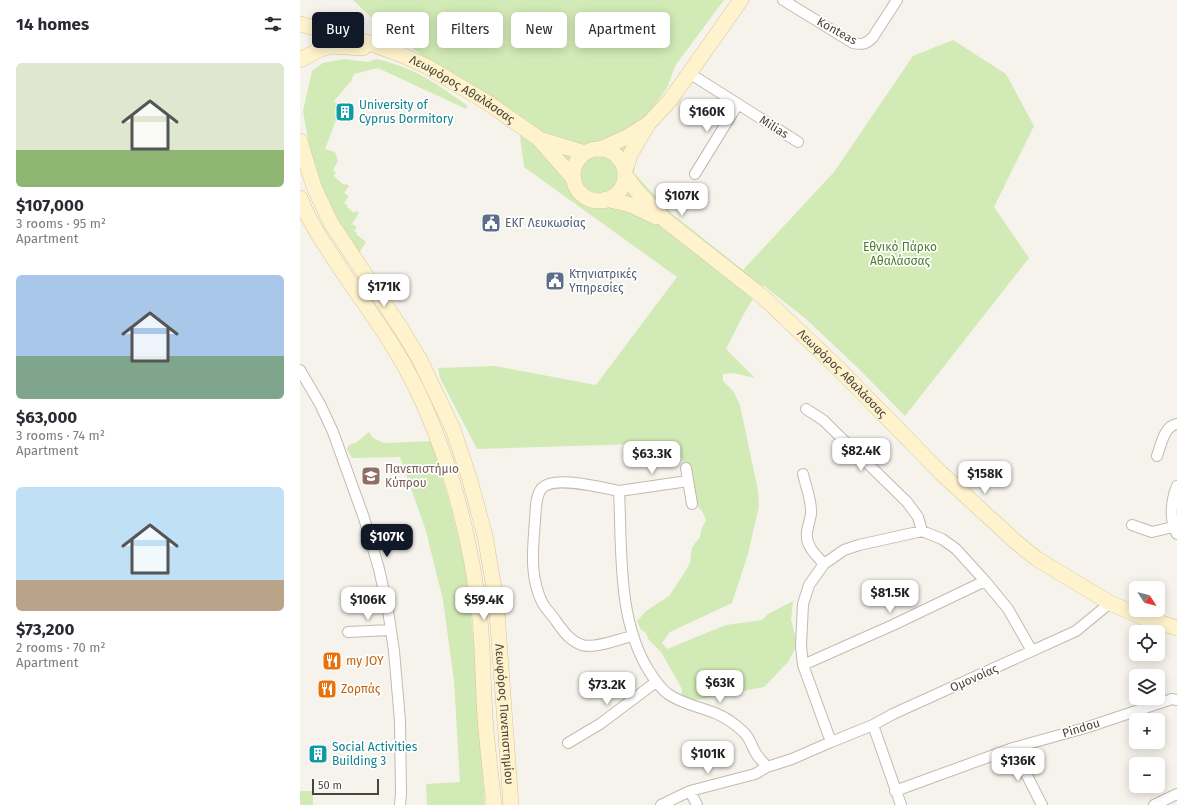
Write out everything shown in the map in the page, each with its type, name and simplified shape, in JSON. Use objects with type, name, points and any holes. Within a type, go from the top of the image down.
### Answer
[{"type":"main road","points":[[649,123],[627,137],[600,149],[585,153],[576,164],[574,171],[574,179],[578,190],[588,198],[600,200],[615,195],[621,188],[631,153],[649,123],[671,99],[741,0]]},
{"type":"main road","name":"Λεωφόρος Αθαλάσσας","points":[[300,24],[372,44]]},
{"type":"main road","name":"Λεωφόρος Αθαλάσσας","points":[[300,60],[321,49],[331,46],[372,48]]},
{"type":"main road","name":"Λεωφόρος Αθαλάσσας","points":[[382,48],[402,54],[426,66],[488,103],[538,138],[574,179]]},
{"type":"main road","name":"Λεωφόρος Αθαλάσσας","points":[[538,138],[585,153]]},
{"type":"main road","name":"Λεωφόρος Πανεπιστημίου","points":[[300,141],[314,187],[331,223],[402,330],[420,360],[453,429],[470,480],[485,536],[496,599],[511,805]]},
{"type":"main road","points":[[600,149],[613,153],[618,158],[625,172]]},
{"type":"main road","name":"Λεωφόρος Αθαλάσσας","points":[[625,172],[637,192],[665,220],[762,297],[841,372],[941,473],[1016,542],[1038,559],[1110,603],[1145,618],[1177,628]]},
{"type":"main road","name":"Λεωφόρος Πανεπιστημίου","points":[[300,198],[329,252],[382,328],[399,356],[424,404],[453,483],[465,526],[473,567],[480,620],[485,718],[494,805]]},
{"type":"main road","name":"Λεωφόρος Αθαλάσσας","points":[[606,199],[632,205],[665,220]]},
{"type":"street","name":"Konteas","points":[[783,0],[853,43],[860,45],[868,43],[873,38],[897,0]]},
{"type":"street","name":"Milias","points":[[690,73],[798,142]]},
{"type":"street","points":[[695,174],[738,104]]},
{"type":"street","points":[[300,370],[320,404],[333,432],[370,536],[379,569],[390,630],[400,721],[400,805]]},
{"type":"street","points":[[806,409],[824,420],[907,502],[918,517],[922,531]]},
{"type":"street","points":[[1157,456],[1167,429],[1174,424],[1177,424]]},
{"type":"street","points":[[686,468],[692,504]]},
{"type":"street","points":[[803,474],[809,497],[811,514],[807,542],[812,551],[824,564]]},
{"type":"street","points":[[632,636],[598,645],[584,646],[573,642],[543,604],[535,582],[532,558],[537,497],[542,488],[551,484],[579,483],[598,485],[619,491],[688,481]]},
{"type":"street","points":[[1132,525],[1152,532],[1175,530],[1172,513],[1175,490],[1177,486]]},
{"type":"street","points":[[619,491],[623,586],[627,614],[632,636],[644,663],[656,682],[667,694],[682,702],[715,714],[733,723],[747,736],[757,755],[767,767]]},
{"type":"street","points":[[831,742],[802,665],[801,646],[803,604],[809,585],[824,564],[844,550],[859,545],[922,531],[942,539],[956,549],[1008,609],[1032,651]]},
{"type":"street","points":[[802,665],[893,625],[985,581]]},
{"type":"street","name":"Ομονοίας","points":[[661,805],[690,791],[756,774],[767,767],[792,759],[873,726],[893,714],[1076,631],[1110,603]]},
{"type":"street","points":[[348,632],[390,630]]},
{"type":"street","points":[[568,743],[600,724],[656,682]]},
{"type":"street","name":"Pindou","points":[[895,791],[1013,748],[1085,728],[1172,699],[1177,700]]},
{"type":"street","points":[[873,726],[901,805]]},
{"type":"street","points":[[1013,748],[1042,805]]},
{"type":"street","points":[[690,791],[697,805]]},
{"type":"street","points":[[401,794],[404,805]]},
{"type":"street","points":[[1154,805],[1177,794]]},
{"type":"green space","name":"Εθνικό Πάρκο Αθαλάσσας","points":[[353,0],[724,0],[675,66],[667,88],[641,123],[634,173],[671,213],[743,270],[834,172],[913,56],[953,40],[1006,74],[1034,126],[994,207],[1029,258],[905,416],[859,369],[806,319],[763,285],[747,308],[726,349],[755,378],[733,373],[723,374],[723,381],[733,391],[740,405],[758,491],[759,506],[748,554],[732,603],[670,632],[662,643],[667,649],[726,625],[762,620],[768,614],[793,601],[791,620],[797,642],[795,649],[788,662],[764,687],[691,701],[681,696],[682,689],[661,652],[649,640],[645,632],[641,630],[637,621],[646,611],[669,596],[690,563],[692,547],[700,537],[701,530],[706,520],[702,511],[692,500],[689,473],[682,459],[669,443],[477,449],[440,378],[438,368],[495,366],[596,385],[677,277],[524,167],[518,121],[412,48],[429,48],[429,12],[372,12],[372,18]]},
{"type":"green space","points":[[344,59],[369,62],[376,59],[390,62],[425,77],[468,106],[466,109],[378,68],[354,74],[351,81],[334,101],[341,107],[325,149],[335,152],[338,161],[333,170],[336,172],[334,176],[344,185],[346,184],[349,186],[344,193],[349,196],[344,203],[354,213],[356,211],[359,213],[352,224],[357,227],[354,231],[357,233],[356,234],[366,242],[358,255],[321,189],[311,156],[303,111],[312,71],[323,63]]},
{"type":"green space","points":[[369,432],[373,438],[384,443],[432,441],[452,511],[466,570],[474,644],[485,805],[427,805],[426,784],[460,782],[454,681],[443,600],[426,531],[400,457],[352,458],[347,449],[349,445],[357,442]]},
{"type":"green space","points":[[300,791],[313,791],[313,805],[300,805]]},
{"type":"place","name":"University of Cyprus Dormitory","points":[[345,112]]},
{"type":"place","name":"ΕΚΓ Λευκωσίας","points":[[491,223]]},
{"type":"place","name":"Κτηνιατρικές Υπηρεσίες","points":[[555,281]]},
{"type":"place","name":"Πανεπιστήμιο Κύπρου","points":[[371,476]]},
{"type":"place","name":"my JOY","points":[[332,661]]},
{"type":"place","name":"Ζορπάς","points":[[327,689]]},
{"type":"place","name":"Social Activities Building 3","points":[[318,754]]}]
